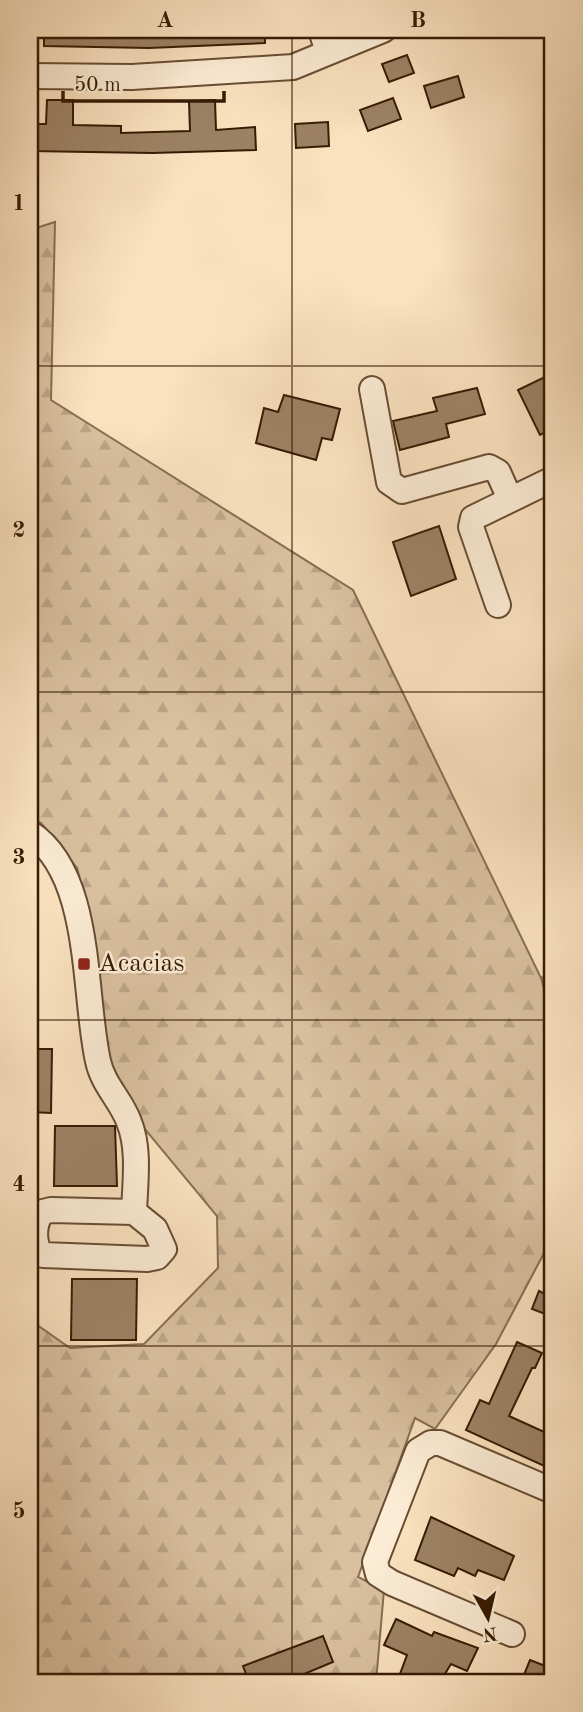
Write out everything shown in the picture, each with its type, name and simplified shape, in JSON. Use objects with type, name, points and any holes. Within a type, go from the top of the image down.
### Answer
[{"type":"street","points":[[30,76],[132,77],[293,67],[325,41],[383,30]]},
{"type":"street","points":[[372,389],[389,482],[402,491],[489,467],[498,472],[510,499]]},
{"type":"street","points":[[498,606],[471,527],[473,518],[553,479]]},
{"type":"street","points":[[30,833],[55,860],[78,908],[89,1012],[100,1070],[133,1133],[134,1212]]},
{"type":"street","points":[[43,1212],[134,1212],[150,1224],[164,1244],[163,1252],[157,1257],[47,1256],[36,1249],[37,1219],[43,1212]]},
{"type":"street","points":[[512,1634],[392,1583],[378,1574],[375,1563],[418,1451],[431,1443],[440,1443],[553,1491]]},
{"type":"green space","points":[[55,222],[51,400],[353,590],[541,978],[549,1007],[553,1007],[553,1236],[496,1344],[435,1429],[415,1418],[358,1577],[384,1590],[376,1682],[30,1682],[30,1320],[70,1348],[144,1344],[218,1268],[217,1216],[115,1093],[94,1054],[91,922],[77,868],[41,823],[30,820],[30,230]]},
{"type":"green space","points":[[553,974],[553,1007],[549,1007],[541,978]]},
{"type":"building","points":[[44,30],[265,30],[265,43],[149,48],[44,46]]},
{"type":"building","points":[[407,55],[414,73],[389,82],[382,64]]},
{"type":"building","points":[[458,76],[464,97],[431,108],[424,86]]},
{"type":"building","points":[[393,98],[401,119],[368,131],[360,110]]},
{"type":"building","points":[[47,100],[73,100],[73,125],[121,126],[121,133],[190,131],[189,101],[215,100],[216,130],[255,127],[256,150],[152,153],[30,151],[30,124],[46,124]]},
{"type":"building","points":[[328,122],[329,146],[296,148],[295,124]]},
{"type":"building","points":[[553,373],[553,428],[540,435],[518,390]]},
{"type":"building","points":[[477,388],[485,414],[446,424],[449,437],[400,450],[393,421],[437,411],[433,398]]},
{"type":"building","points":[[284,395],[340,409],[332,440],[322,438],[316,460],[256,443],[264,408],[278,412]]},
{"type":"building","points":[[439,526],[456,579],[411,596],[393,542]]},
{"type":"building","points":[[30,1049],[52,1049],[51,1113],[30,1112]]},
{"type":"building","points":[[55,1126],[115,1126],[117,1186],[54,1186]]},
{"type":"building","points":[[72,1279],[137,1279],[136,1340],[71,1340]]},
{"type":"building","points":[[539,1291],[553,1298],[553,1317],[532,1309]]},
{"type":"building","points":[[517,1342],[542,1353],[509,1416],[553,1436],[553,1470],[466,1430],[480,1400],[489,1404]]},
{"type":"building","points":[[431,1517],[514,1556],[504,1580],[478,1570],[475,1576],[458,1568],[454,1576],[415,1560]]},
{"type":"building","points":[[396,1619],[432,1636],[434,1632],[478,1648],[467,1671],[451,1664],[440,1682],[397,1682],[407,1655],[384,1645]]},
{"type":"building","points":[[323,1636],[333,1662],[285,1682],[249,1682],[243,1666]]},
{"type":"building","points":[[530,1660],[553,1669],[553,1682],[521,1682]]},
{"type":"place","name":"Acacias","points":[[84,964]]}]
